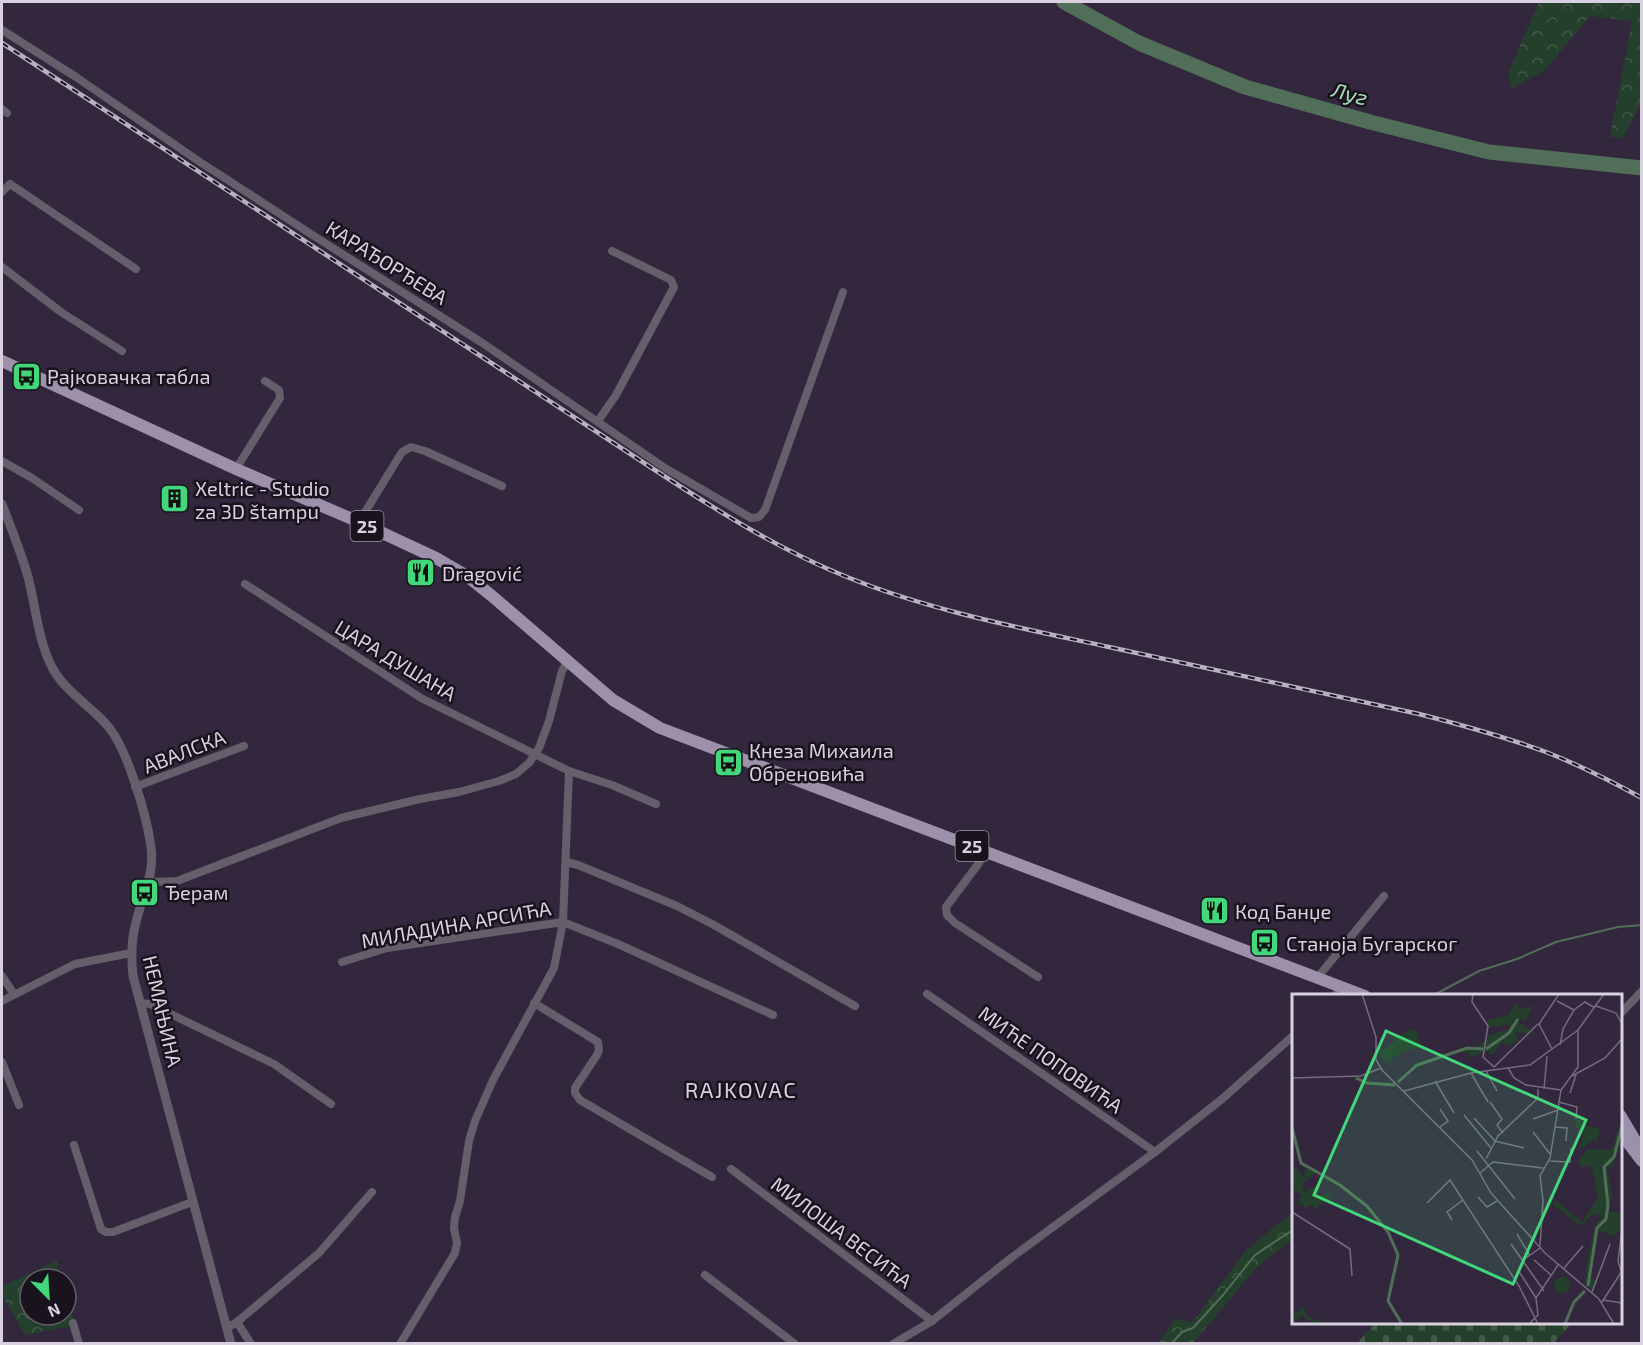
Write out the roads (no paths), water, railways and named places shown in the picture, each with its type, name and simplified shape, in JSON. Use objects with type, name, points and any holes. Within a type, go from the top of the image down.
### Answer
[{"type":"main road","name":"25","points":[[2,361],[236,469],[428,553],[462,573],[508,609],[613,700],[660,728],[1318,977],[1339,991],[1355,994]]},
{"type":"main road","points":[[1622,1119],[1641,1152]]},
{"type":"main road","points":[[1622,1135],[1641,1161]]},
{"type":"street","name":"КАРАЂОРЂЕВА","points":[[2,30],[201,162],[449,321],[694,486],[746,516],[757,518],[765,510],[843,292]]},
{"type":"street","points":[[2,191],[10,184],[136,269]]},
{"type":"street","points":[[598,421],[616,395],[674,287],[671,280],[612,251]]},
{"type":"street","points":[[2,267],[61,312],[122,351]]},
{"type":"street","points":[[236,469],[280,398],[279,390],[265,381]]},
{"type":"street","points":[[359,522],[402,452],[411,447],[425,451],[502,486]]},
{"type":"street","points":[[2,461],[79,510]]},
{"type":"street","name":"НЕМАЊИНА","points":[[2,504],[28,576],[47,658],[63,683],[107,725],[115,736],[135,787],[152,850],[150,882],[136,920],[131,954],[140,1003],[231,1344]]},
{"type":"street","name":"ЦАРА ДУШАНА","points":[[245,584],[421,698],[569,771],[612,785],[656,804]]},
{"type":"street","points":[[150,882],[177,881],[341,818],[510,777],[524,768],[535,754],[549,721],[562,671],[567,662]]},
{"type":"street","name":"АВАЛСКА","points":[[135,787],[244,746]]},
{"type":"street","points":[[400,1344],[455,1253],[457,1244],[454,1222],[460,1201],[469,1141],[475,1122],[493,1080],[554,968],[563,922],[569,771]]},
{"type":"street","points":[[985,852],[970,877],[946,907],[947,915],[955,923],[1038,977]]},
{"type":"street","points":[[566,862],[677,906],[855,1006]]},
{"type":"street","points":[[1318,977],[1384,896]]},
{"type":"street","name":"МИЛАДИНА АРСИЋА","points":[[342,962],[387,948],[563,922],[618,944],[773,1015]]},
{"type":"street","points":[[2,1001],[75,964],[107,956],[131,954]]},
{"type":"street","points":[[2,976],[14,994]]},
{"type":"street","points":[[1622,1012],[1641,991]]},
{"type":"street","name":"МИЋЕ ПОПОВИЋА","points":[[927,994],[1155,1152]]},
{"type":"street","points":[[140,1003],[150,1004],[274,1064],[331,1104]]},
{"type":"street","points":[[534,1003],[598,1042],[599,1050],[575,1088],[575,1093],[580,1100],[712,1177]]},
{"type":"street","points":[[893,1344],[932,1321],[1011,1258],[1155,1152],[1222,1100],[1292,1036]]},
{"type":"street","points":[[2,1062],[19,1105]]},
{"type":"street","points":[[74,1145],[101,1229],[106,1232],[113,1232],[192,1202]]},
{"type":"street","name":"МИЛОША ВЕСИЋА","points":[[731,1169],[932,1321]]},
{"type":"street","points":[[227,1328],[319,1253],[372,1192]]},
{"type":"street","points":[[705,1275],[795,1344]]},
{"type":"street","points":[[237,1322],[251,1344]]},
{"type":"street","points":[[74,1327],[79,1344]]},
{"type":"waterway","name":"Луг","points":[[1064,2],[1139,43],[1245,87],[1489,152],[1642,168]]},
{"type":"waterway","points":[[1436,994],[1479,971],[1517,959],[1556,942],[1618,927],[1642,925]]},
{"type":"waterway","points":[[1171,1344],[1182,1332],[1193,1328],[1255,1255],[1292,1230]]},
{"type":"railway","points":[[2,43],[683,489],[798,555],[879,589],[976,618],[1419,714],[1467,727],[1546,752],[1642,798]]},
{"type":"place","name":"Рајковачка табла","points":[[26,376]]},
{"type":"place","name":"Xeltric - Studio za 3D štampu","points":[[174,499]]},
{"type":"place","name":"Dragović","points":[[421,573]]},
{"type":"place","name":"Кнеза Михаила Обреновића","points":[[728,762]]},
{"type":"place","name":"Ђерам","points":[[144,892]]},
{"type":"place","name":"Код Банџе","points":[[1214,911]]},
{"type":"place","name":"Станоја Бугарског","points":[[1265,943]]},
{"type":"district","name":"RAJKOVAC","points":[[741,1089]]}]
